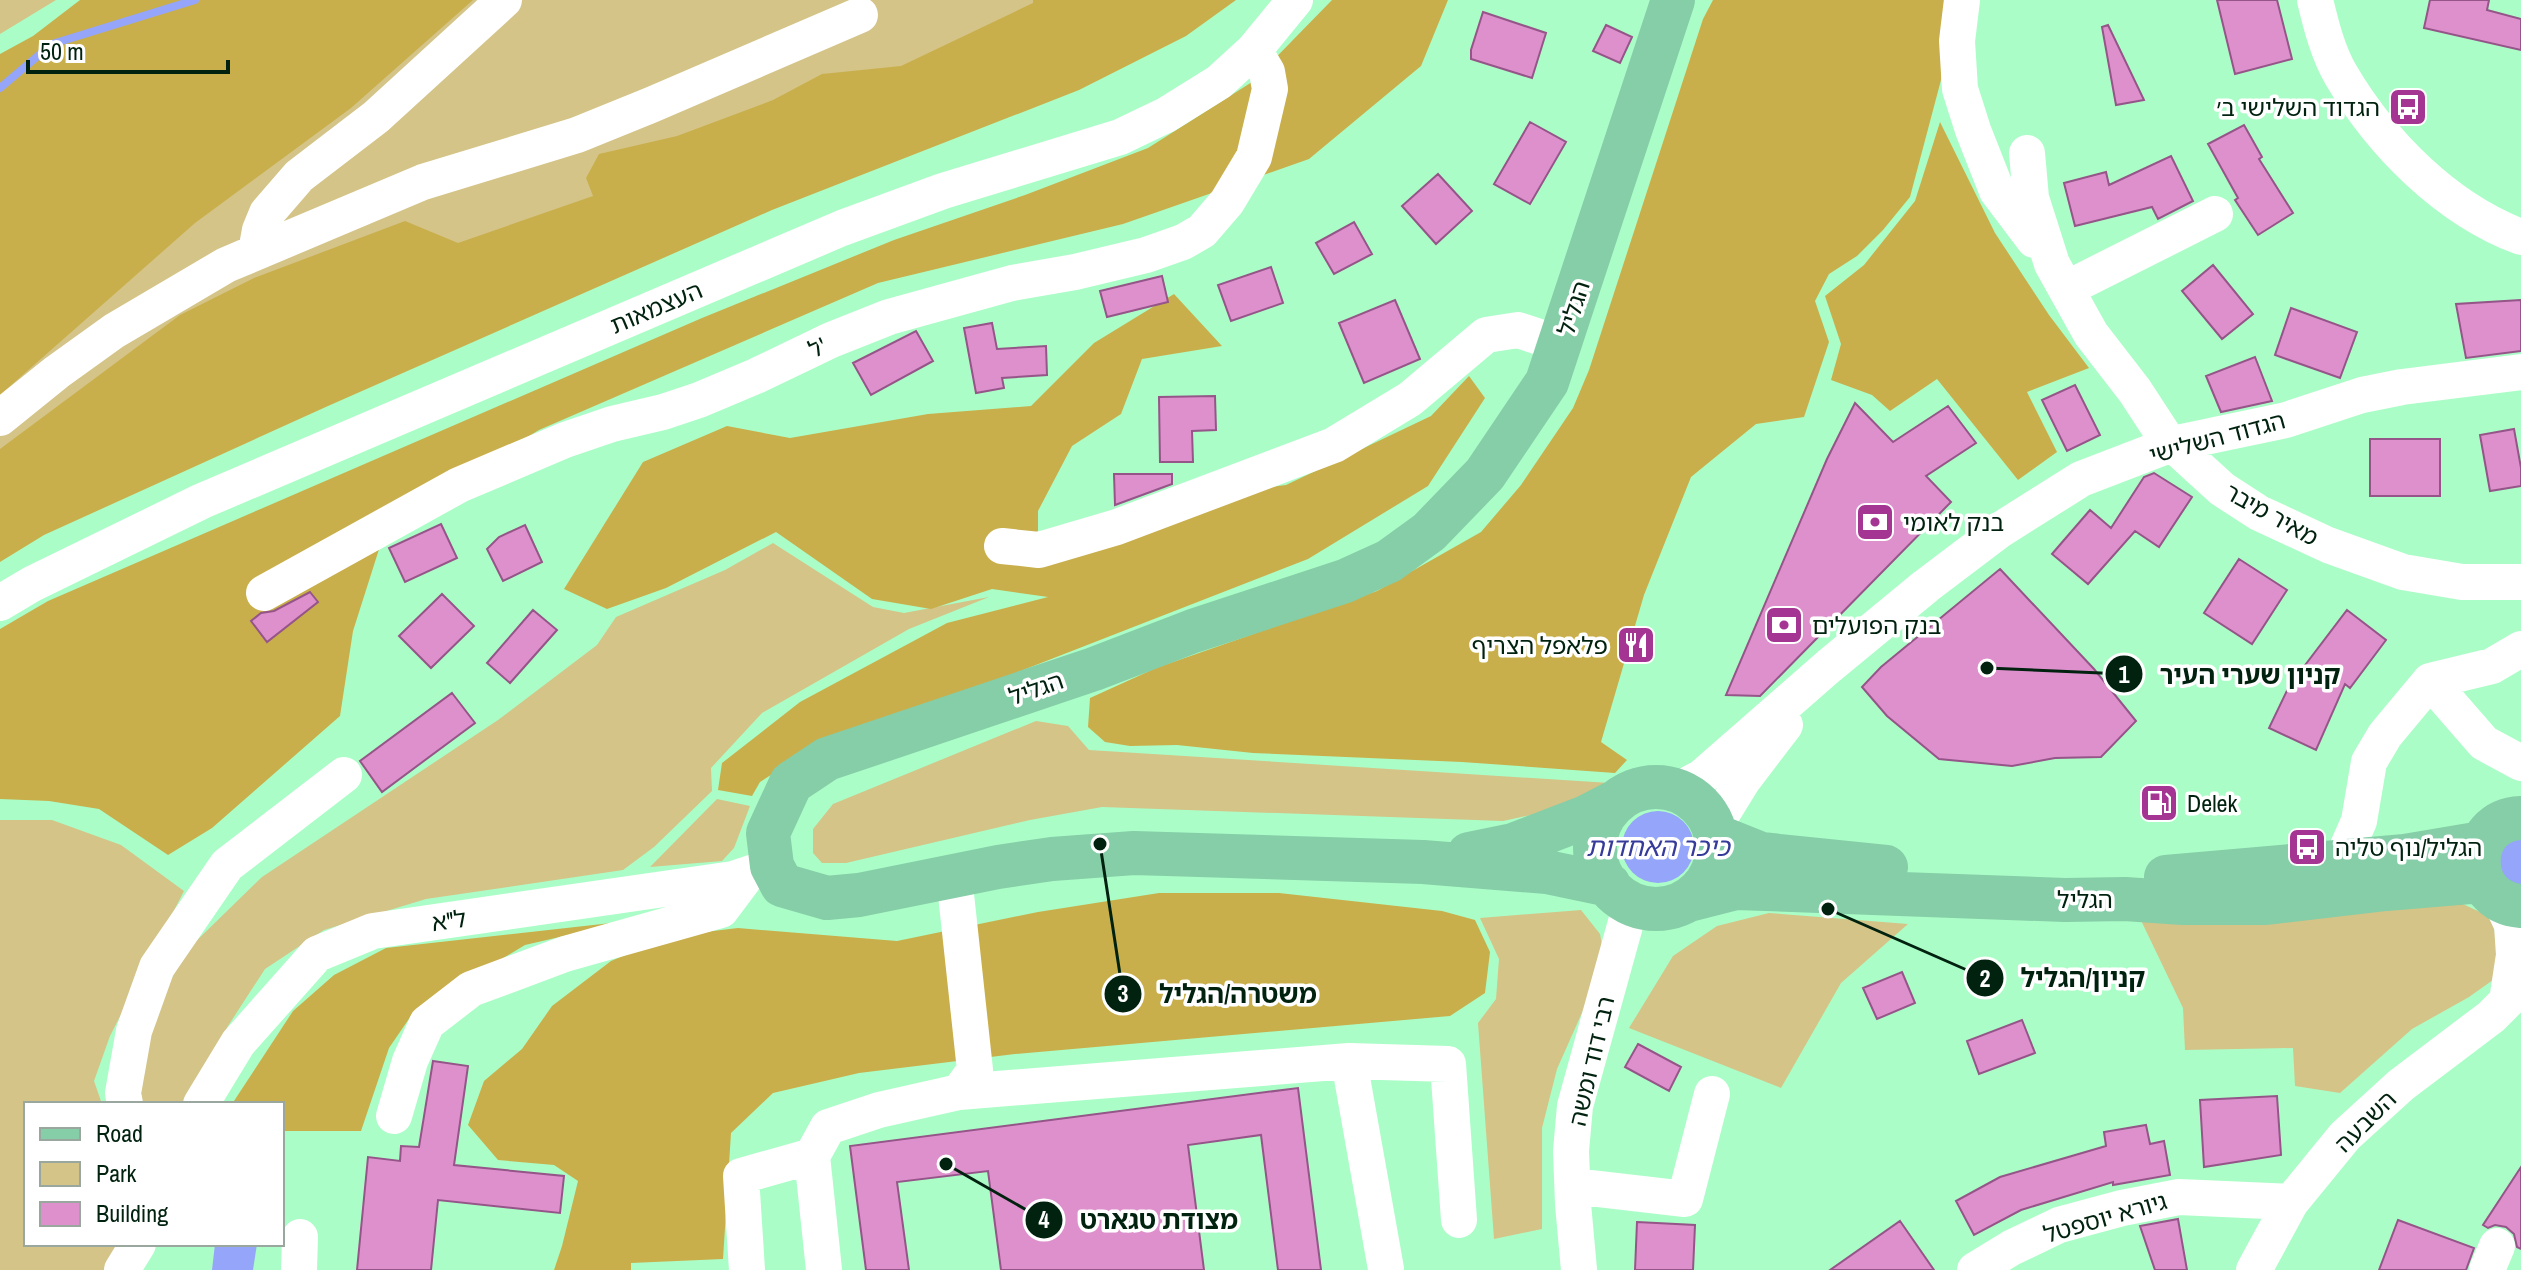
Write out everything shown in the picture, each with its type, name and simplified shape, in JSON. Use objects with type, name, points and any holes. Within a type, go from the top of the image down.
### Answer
[{"type":"main road","name":"הגליל","points":[[760,870],[768,833],[791,783],[827,759],[1345,581],[1389,561],[1429,532],[1485,474],[1547,382],[1673,0]]},
{"type":"main road","points":[[760,870],[782,885],[827,898],[859,895],[1052,859],[1134,853],[1423,862],[1547,872],[1620,894],[1650,909],[1670,908],[1689,900],[1704,887],[1714,870],[1718,850],[1715,831],[1706,812],[1692,798],[1676,791],[1649,787],[1632,791],[1586,817],[1513,845],[1423,862]]},
{"type":"main road","points":[[1615,802],[1602,819],[1596,838],[1596,858],[1602,877],[1620,894]]},
{"type":"main road","points":[[2497,883],[2490,831],[2501,823],[2521,818]]},
{"type":"main road","name":"הגליל","points":[[1715,831],[1761,854],[1940,873],[2123,881],[2405,856],[2497,883]]},
{"type":"main road","name":"הגליל","points":[[1689,900],[1736,888],[2065,900],[2266,903],[2386,889],[2497,883]]},
{"type":"street","points":[[256,252],[267,213],[299,176],[376,117],[504,0]]},
{"type":"street","name":"העצמאות","points":[[0,603],[71,564],[202,501],[842,228],[943,191],[1120,137],[1166,115],[1219,82],[1254,50],[1295,0]]},
{"type":"street","points":[[1962,0],[1957,41],[1960,89],[1973,130],[1997,191],[2059,276],[2215,214]]},
{"type":"street","points":[[2315,0],[2340,74],[2391,142],[2431,183],[2462,205],[2521,237]]},
{"type":"street","points":[[0,418],[114,331],[226,265],[423,182],[577,135],[860,15]]},
{"type":"street","name":"ל'","points":[[264,593],[459,485],[565,440],[699,400],[889,317],[1012,283],[1146,255],[1183,242],[1202,231],[1227,202],[1254,157],[1270,89],[1267,72],[1254,50]]},
{"type":"street","name":"מאיר מיבר","points":[[2027,153],[2031,198],[2059,276],[2091,334],[2172,444],[2222,489],[2259,513],[2328,545],[2403,572],[2462,582],[2521,582]]},
{"type":"street","points":[[1002,546],[1039,550],[1117,527],[1334,445],[1410,399],[1486,335],[1518,330],[1561,344]]},
{"type":"street","name":"הגדוד השלישי","points":[[1676,791],[1702,777],[1926,586],[2000,530],[2081,479],[2172,444],[2286,420],[2362,395],[2521,372]]},
{"type":"street","points":[[2341,862],[2359,821],[2369,762],[2385,735],[2430,681],[2492,666],[2521,649]]},
{"type":"street","name":"הגדוד השלישי","points":[[1715,831],[1743,780],[1829,666]]},
{"type":"street","points":[[2430,681],[2484,743],[2521,763]]},
{"type":"street","points":[[2369,762],[2379,827],[2405,856]]},
{"type":"street","points":[[125,1102],[123,1093],[134,1031],[157,967],[227,865],[344,775]]},
{"type":"street","points":[[394,1116],[410,1061],[427,1023],[471,989],[565,954],[721,910],[760,870]]},
{"type":"street","name":"ל\"א","points":[[202,1102],[238,1043],[317,954],[373,931],[733,879],[760,870]]},
{"type":"street","points":[[954,876],[975,1070],[959,1092]]},
{"type":"street","name":"השבעה","points":[[2254,1270],[2291,1202],[2345,1136],[2401,1085],[2491,1017],[2514,994],[2512,925],[2497,883]]},
{"type":"street","name":"רבי דוד ומשה","points":[[1579,1270],[1571,1151],[1575,1106],[1620,894]]},
{"type":"street","points":[[1349,1061],[1386,1269]]},
{"type":"street","points":[[824,1270],[812,1156],[828,1127],[879,1110],[959,1092],[1349,1061],[1448,1064],[1459,1220]]},
{"type":"street","points":[[1573,1186],[1685,1199],[1712,1094]]},
{"type":"street","points":[[747,1270],[741,1176],[812,1156]]},
{"type":"street","name":"גיורא יוספטל","points":[[1975,1270],[2059,1225],[2122,1208],[2179,1197],[2291,1202]]},
{"type":"street","points":[[122,1270],[137,1246]]},
{"type":"green space","points":[[0,0],[56,0],[0,34]]},
{"type":"green space","points":[[389,0],[1088,0],[0,515],[0,224]]},
{"type":"green space","points":[[773,543],[873,607],[904,613],[989,597],[909,629],[762,713],[711,768],[712,791],[654,847],[623,870],[426,899],[324,930],[265,969],[184,1102],[138,1102],[156,1006],[188,949],[262,877],[498,720],[597,645],[616,617],[725,570]]},
{"type":"green space","points":[[1036,721],[1068,726],[1089,750],[1610,783],[1564,808],[1503,821],[1102,807],[1030,820],[846,863],[822,863],[813,853],[813,829],[833,804]]},
{"type":"green space","points":[[717,799],[750,806],[734,848],[722,861],[650,867]]},
{"type":"green space","points":[[0,820],[52,820],[121,845],[184,891],[110,1036],[94,1081],[101,1102],[24,1102],[24,1246],[131,1246],[122,1270],[0,1270]]},
{"type":"green space","points":[[2452,899],[2493,918],[2500,975],[2469,997],[2412,1029],[2340,1093],[2295,1086],[2293,1048],[2185,1050],[2183,1008],[2137,912]]},
{"type":"green space","points":[[1581,910],[1600,934],[1605,961],[1557,1069],[1542,1128],[1542,1229],[1494,1239],[1478,1023],[1496,999],[1499,959],[1480,918]]},
{"type":"green space","points":[[1769,913],[1908,924],[1841,983],[1781,1088],[1629,1028],[1673,956],[1717,926]]},
{"type":"shaded area","points":[[80,0],[473,0],[351,108],[195,223],[0,395],[0,54],[33,36]]},
{"type":"shaded area","points":[[1033,0],[1236,0],[1186,36],[1079,90],[772,210],[44,535],[0,562],[0,449],[180,315],[254,278],[405,221],[458,243],[593,196],[586,178],[599,154],[677,136],[773,100],[822,74],[901,66],[1033,3]]},
{"type":"shaded area","points":[[1332,0],[1448,0],[1421,66],[1309,159],[1123,224],[878,283],[539,430],[388,521],[353,631],[340,716],[212,828],[168,855],[99,809],[49,801],[0,799],[0,629],[48,601],[702,318],[894,240],[1148,148],[1252,82]]},
{"type":"shaded area","points":[[1713,0],[1949,0],[1941,80],[1910,197],[1857,256],[1829,274],[1815,301],[1829,342],[1804,417],[1756,424],[1691,477],[1644,595],[1601,742],[1627,760],[1615,773],[1462,762],[1253,753],[1177,745],[1130,746],[1105,742],[1088,727],[1090,698],[1156,668],[1377,591],[1481,532],[1521,485],[1573,408],[1589,370],[1703,19]]},
{"type":"shaded area","points":[[1940,122],[1995,233],[2049,315],[2089,368],[2027,392],[2057,452],[2018,480],[1937,379],[1890,411],[1872,395],[1831,380],[1841,344],[1825,296],[1864,265],[1915,201]]},
{"type":"shaded area","points":[[1174,294],[1222,346],[1142,359],[1121,414],[1072,446],[1038,511],[1038,541],[1223,493],[1286,485],[1431,416],[1469,376],[1485,398],[1428,486],[1308,559],[797,758],[760,782],[752,796],[718,790],[722,763],[800,702],[947,623],[1048,597],[992,589],[931,609],[872,599],[776,532],[666,588],[607,609],[564,589],[643,462],[727,426],[790,438],[928,414],[1031,406],[1094,343]]},
{"type":"shaded area","points":[[1159,893],[1279,893],[1442,911],[1475,920],[1490,952],[1485,993],[1450,1016],[1015,1054],[859,1073],[773,1093],[731,1133],[723,1259],[631,1263],[631,1270],[554,1270],[578,1181],[554,1165],[498,1160],[468,1125],[484,1081],[522,1049],[552,1006],[611,961],[671,936],[738,928],[897,941],[1038,912]]},
{"type":"shaded area","points":[[629,921],[525,945],[413,1013],[389,1048],[361,1131],[284,1131],[284,1102],[233,1102],[293,1011],[334,975],[386,948]]},
{"type":"water","name":"כיכר האחדות","points":[[1665,811],[1684,821],[1692,833],[1692,861],[1684,873],[1672,881],[1651,883],[1632,873],[1624,861],[1622,840],[1632,821],[1644,813]]},
{"type":"water","points":[[2521,826],[2521,899],[2489,855]]},
{"type":"water","points":[[215,1246],[257,1246],[253,1270],[212,1270]]},
{"type":"building","points":[[2217,0],[2277,0],[2292,59],[2235,74]]},
{"type":"building","points":[[2430,0],[2489,0],[2487,10],[2521,19],[2521,50],[2424,28]]},
{"type":"building","points":[[1483,12],[1546,33],[1532,78],[1471,59]]},
{"type":"building","points":[[1606,25],[1632,37],[1620,63],[1593,51]]},
{"type":"building","points":[[2108,25],[2144,100],[2116,105],[2102,27]]},
{"type":"building","points":[[1530,122],[1566,142],[1530,204],[1494,184]]},
{"type":"building","points":[[2244,125],[2262,157],[2259,159],[2293,213],[2258,235],[2235,200],[2238,198],[2208,144]]},
{"type":"building","points":[[2171,156],[2193,201],[2158,219],[2152,207],[2075,226],[2064,183],[2106,172],[2109,185]]},
{"type":"building","points":[[1438,174],[1472,211],[1436,244],[1402,206]]},
{"type":"building","points":[[1354,222],[1372,254],[1334,274],[1316,243]]},
{"type":"building","points":[[2213,265],[2253,314],[2222,339],[2182,291]]},
{"type":"building","points":[[1271,267],[1283,303],[1231,321],[1218,285]]},
{"type":"building","points":[[1162,276],[1168,302],[1107,317],[1100,291]]},
{"type":"building","points":[[1395,300],[1420,359],[1364,383],[1339,323]]},
{"type":"building","points":[[2521,300],[2521,351],[2466,358],[2456,304]]},
{"type":"building","points":[[2291,308],[2357,332],[2340,378],[2275,355]]},
{"type":"building","points":[[992,323],[997,349],[1046,346],[1047,375],[1002,378],[1004,388],[976,393],[964,328]]},
{"type":"building","points":[[916,331],[933,361],[871,395],[853,363]]},
{"type":"building","points":[[2255,357],[2272,401],[2221,412],[2206,376]]},
{"type":"building","points":[[2075,385],[2100,435],[2067,451],[2042,400]]},
{"type":"building","points":[[1215,396],[1216,430],[1192,431],[1193,462],[1160,462],[1159,397]]},
{"type":"building","points":[[1855,403],[1893,442],[1948,406],[1976,443],[1926,476],[1951,502],[1760,696],[1726,695],[1827,459]]},
{"type":"building","points":[[2514,429],[2521,486],[2490,491],[2480,435]]},
{"type":"building","points":[[2370,439],[2440,439],[2440,496],[2370,496]]},
{"type":"building","points":[[2154,473],[2192,497],[2159,547],[2135,531],[2088,584],[2052,554],[2090,510],[2111,528],[2144,477]]},
{"type":"building","points":[[1114,474],[1172,474],[1172,484],[1115,505]]},
{"type":"building","points":[[441,524],[457,558],[405,582],[389,548]]},
{"type":"building","points":[[525,525],[542,562],[503,581],[487,549],[499,537]]},
{"type":"building","points":[[2239,559],[2287,590],[2252,644],[2204,613]]},
{"type":"building","points":[[2000,569],[2094,669],[2136,721],[2101,757],[2055,758],[2012,766],[1939,759],[1887,716],[1862,687],[1881,667]]},
{"type":"building","points":[[310,592],[318,602],[267,642],[251,621],[261,613],[274,611]]},
{"type":"building","points":[[442,594],[474,626],[431,668],[399,636]]},
{"type":"building","points":[[533,610],[557,630],[510,683],[487,663]]},
{"type":"building","points":[[2347,610],[2386,640],[2350,688],[2345,684],[2316,750],[2269,728],[2294,676]]},
{"type":"building","points":[[452,693],[475,723],[382,792],[360,761]]},
{"type":"building","points":[[1902,972],[1915,1003],[1877,1019],[1863,988]]},
{"type":"building","points":[[2022,1020],[2035,1053],[1979,1074],[1967,1041]]},
{"type":"building","points":[[1638,1044],[1681,1067],[1669,1091],[1625,1067]]},
{"type":"building","points":[[433,1061],[468,1066],[454,1165],[564,1176],[560,1213],[438,1200],[431,1270],[357,1270],[368,1157],[400,1161],[401,1146],[419,1147]]},
{"type":"building","points":[[1298,1088],[1321,1270],[1278,1270],[1261,1135],[1188,1145],[1204,1270],[1001,1270],[988,1171],[897,1182],[909,1270],[866,1270],[850,1146]]},
{"type":"building","points":[[2277,1096],[2281,1155],[2204,1167],[2200,1100]]},
{"type":"building","points":[[2146,1125],[2150,1144],[2164,1141],[2170,1175],[2113,1185],[2113,1182],[2021,1210],[1974,1235],[1956,1201],[2000,1177],[2106,1146],[2104,1132]]},
{"type":"building","points":[[2521,1167],[2521,1249],[2517,1247],[2514,1234],[2506,1227],[2495,1225],[2488,1228],[2483,1225]]},
{"type":"building","points":[[2178,1219],[2187,1270],[2155,1270],[2140,1226]]},
{"type":"building","points":[[2398,1220],[2474,1248],[2466,1270],[2379,1270]]},
{"type":"building","points":[[1900,1221],[1934,1270],[1830,1270]]},
{"type":"building","points":[[1637,1222],[1695,1225],[1693,1270],[1635,1270]]},
{"type":"waterway","points":[[0,88],[52,44],[195,0]]},
{"type":"place","name":"הגדוד השלישי ב׳","points":[[2408,107]]},
{"type":"place","name":"בנק לאומי","points":[[1875,522]]},
{"type":"place","name":"בנק הפועלים","points":[[1784,625]]},
{"type":"place","name":"פלאפל הצריף","points":[[1636,645]]},
{"type":"place","name":"קניון שערי העיר","points":[[1987,668]]},
{"type":"place","name":"Delek","points":[[2159,803]]},
{"type":"place","name":"משטרה/הגליל","points":[[1100,844]]},
{"type":"place","name":"הגליל/נוף טליה","points":[[2307,847]]},
{"type":"place","name":"קניון/הגליל","points":[[1828,909]]},
{"type":"place","name":"מצודת טגארט","points":[[946,1164]]}]
